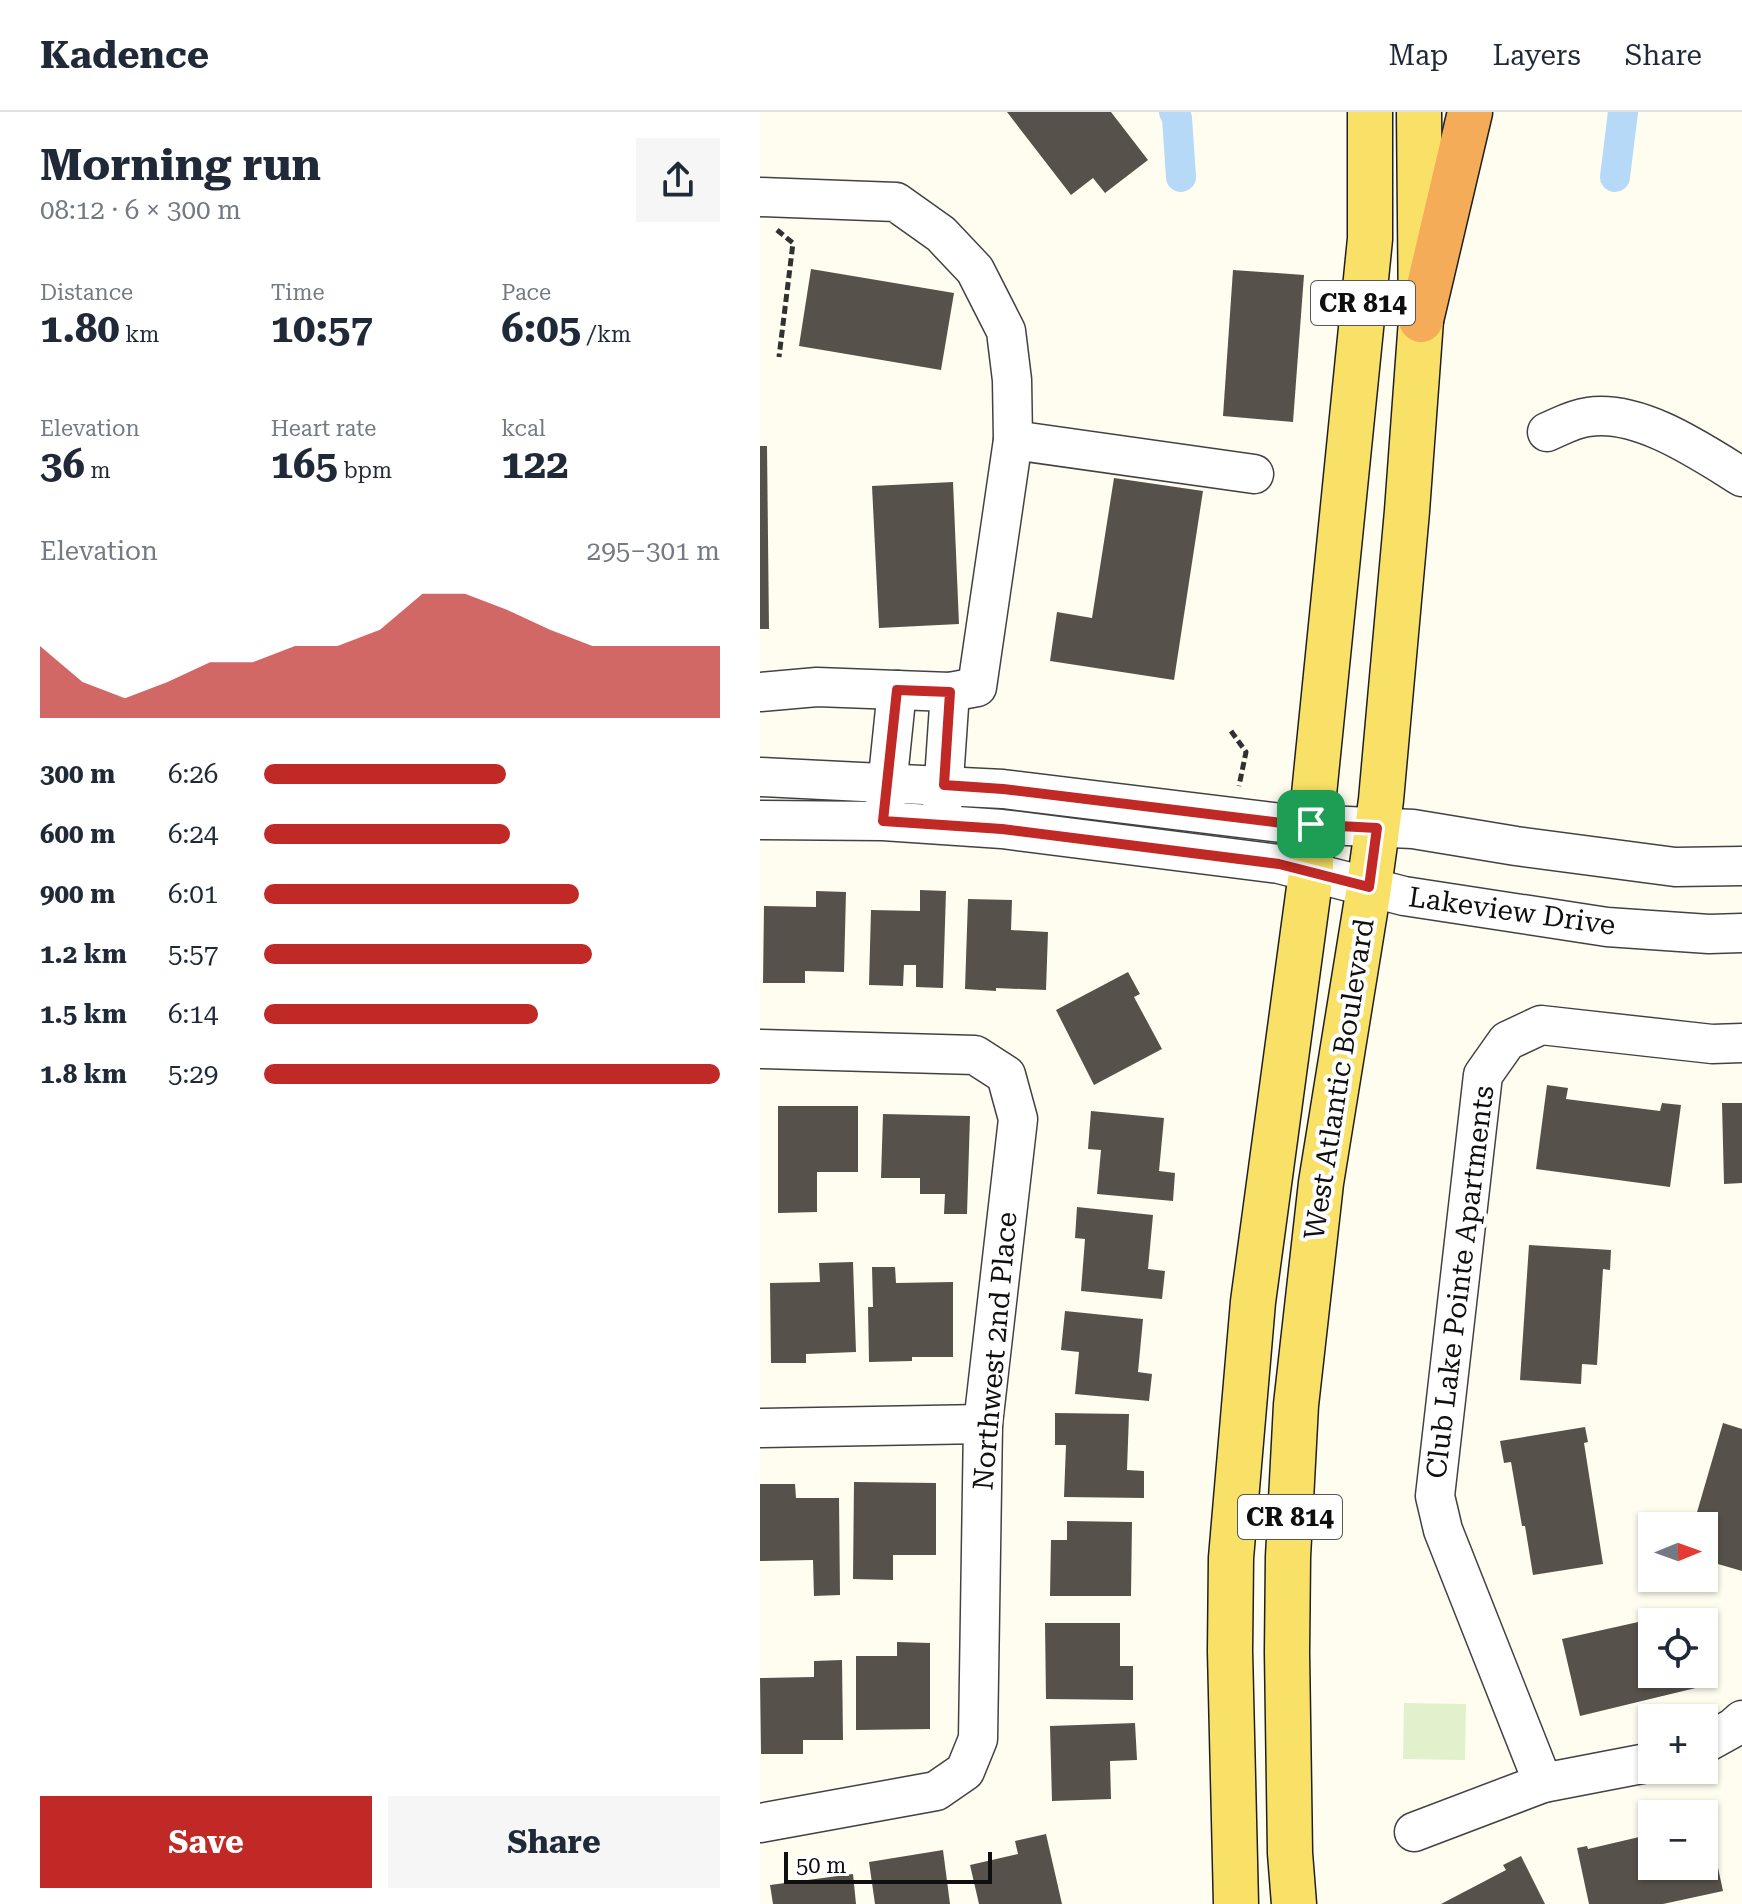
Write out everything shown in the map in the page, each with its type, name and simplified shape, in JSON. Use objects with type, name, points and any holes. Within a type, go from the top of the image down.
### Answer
[{"type":"highway","points":[[1421,320],[1470,112]]},
{"type":"main road","name":"West Atlantic Boulevard","points":[[1236,1904],[1231,1558],[1253,1302],[1311,873],[1311,824],[1370,239],[1370,112]]},
{"type":"main road","name":"West Atlantic Boulevard","points":[[1294,1904],[1290,1853],[1287,1652],[1288,1557],[1296,1405],[1321,1183],[1381,800],[1405,541],[1421,320],[1419,112]]},
{"type":"main road","points":[[1230,1651],[1287,1652]]},
{"type":"street","points":[[760,692],[817,687],[950,692],[977,687],[1013,440],[1012,380],[1006,331],[975,270],[941,234],[896,202],[765,211]]},
{"type":"street","points":[[1547,432],[1572,420],[1592,416],[1628,418],[1688,444],[1742,477]]},
{"type":"street","points":[[1013,440],[1254,474]]},
{"type":"street","points":[[883,821],[897,690]]},
{"type":"street","points":[[940,824],[950,692]]},
{"type":"street","points":[[760,777],[1003,789],[1282,823],[1413,829],[1675,867],[1742,866]]},
{"type":"street","name":"Lakeview Drive","points":[[760,820],[883,821],[1002,829],[1279,864],[1404,896],[1607,927],[1709,934],[1742,933]]},
{"type":"street","name":"Club Lake Pointe Apartments","points":[[1543,1783],[1443,1530],[1435,1496],[1483,1075],[1507,1041],[1541,1025],[1712,1044],[1742,1043]]},
{"type":"street","name":"Northwest 2nd Place","points":[[760,1049],[975,1055],[1006,1075],[1018,1119],[983,1424],[978,1739],[965,1771],[936,1791],[760,1823]]},
{"type":"street","points":[[760,1428],[983,1424]]},
{"type":"street","points":[[1718,1736],[1742,1720]]},
{"type":"street","points":[[1414,1832],[1543,1783],[1638,1765]]},
{"type":"path","points":[[765,211],[793,243],[779,357]]},
{"type":"path","points":[[1231,731],[1246,752],[1239,787]]},
{"type":"green space","points":[[1404,1703],[1466,1704],[1465,1760],[1403,1759]]},
{"type":"building","points":[[1007,112],[1111,112],[1148,160],[1105,193],[1093,178],[1071,195]]},
{"type":"building","points":[[811,269],[954,293],[941,370],[799,346]]},
{"type":"building","points":[[1233,270],[1304,275],[1293,422],[1223,416]]},
{"type":"building","points":[[760,446],[767,446],[769,629],[760,629]]},
{"type":"building","points":[[1114,478],[1203,491],[1174,680],[1050,661],[1057,612],[1092,618]]},
{"type":"building","points":[[953,482],[959,624],[879,628],[872,486]]},
{"type":"building","points":[[920,890],[946,891],[943,988],[916,987],[916,965],[904,965],[903,986],[869,985],[871,910],[920,911]]},
{"type":"building","points":[[816,891],[846,892],[844,972],[805,971],[805,983],[763,983],[764,906],[816,907]]},
{"type":"building","points":[[968,899],[1012,900],[1011,930],[1048,932],[1046,990],[965,989]]},
{"type":"building","points":[[1128,972],[1140,994],[1134,997],[1162,1049],[1094,1085],[1056,1010]]},
{"type":"building","points":[[1547,1085],[1568,1088],[1566,1099],[1660,1111],[1662,1103],[1681,1105],[1670,1187],[1536,1169]]},
{"type":"building","points":[[1722,1103],[1742,1103],[1742,1183],[1724,1184]]},
{"type":"building","points":[[778,1106],[858,1106],[858,1172],[817,1172],[817,1212],[778,1213]]},
{"type":"building","points":[[1091,1111],[1164,1118],[1159,1171],[1175,1173],[1173,1201],[1097,1194],[1101,1150],[1088,1149]]},
{"type":"building","points":[[883,1114],[970,1116],[967,1214],[944,1214],[945,1194],[920,1194],[920,1178],[881,1178]]},
{"type":"building","points":[[1077,1207],[1153,1215],[1148,1269],[1165,1271],[1162,1299],[1081,1291],[1085,1239],[1075,1238]]},
{"type":"building","points":[[1529,1245],[1611,1250],[1610,1270],[1603,1269],[1597,1365],[1582,1364],[1581,1384],[1520,1380]]},
{"type":"building","points":[[853,1262],[856,1352],[806,1354],[806,1363],[771,1363],[770,1283],[820,1282],[819,1263]]},
{"type":"building","points":[[872,1267],[895,1267],[896,1283],[953,1282],[953,1357],[912,1357],[912,1361],[869,1362],[868,1307],[873,1307]]},
{"type":"building","points":[[1065,1311],[1143,1319],[1138,1372],[1152,1374],[1149,1401],[1075,1394],[1079,1352],[1061,1350]]},
{"type":"building","points":[[1055,1413],[1129,1414],[1127,1470],[1144,1471],[1144,1498],[1064,1497],[1066,1445],[1055,1445]]},
{"type":"building","points":[[1723,1423],[1742,1429],[1742,1571],[1718,1564],[1718,1512],[1697,1512]]},
{"type":"building","points":[[1585,1427],[1588,1442],[1584,1443],[1603,1564],[1533,1575],[1511,1462],[1504,1463],[1500,1441]]},
{"type":"building","points":[[854,1482],[936,1483],[936,1555],[893,1555],[893,1580],[853,1579]]},
{"type":"building","points":[[760,1484],[795,1484],[796,1498],[839,1498],[840,1595],[814,1596],[813,1560],[760,1561]]},
{"type":"building","points":[[1067,1521],[1132,1522],[1131,1596],[1050,1596],[1051,1540],[1067,1540]]},
{"type":"building","points":[[1638,1622],[1638,1688],[1696,1688],[1580,1716],[1562,1639]]},
{"type":"building","points":[[1045,1623],[1120,1623],[1120,1666],[1133,1666],[1133,1700],[1046,1699]]},
{"type":"building","points":[[897,1642],[930,1643],[930,1729],[856,1730],[856,1656],[897,1656]]},
{"type":"building","points":[[842,1660],[843,1740],[803,1740],[803,1754],[761,1754],[760,1678],[814,1677],[814,1661]]},
{"type":"building","points":[[1135,1723],[1137,1760],[1110,1761],[1111,1799],[1052,1801],[1050,1726]]},
{"type":"building","points":[[1046,1834],[1062,1904],[979,1904],[970,1865],[1018,1854],[1015,1841]]},
{"type":"building","points":[[1638,1837],[1638,1880],[1718,1880],[1718,1868],[1723,1891],[1663,1904],[1589,1904],[1577,1848],[1587,1846],[1588,1849]]},
{"type":"building","points":[[943,1850],[950,1904],[875,1904],[869,1862]]},
{"type":"building","points":[[1521,1856],[1545,1904],[1441,1904],[1506,1870],[1503,1865]]},
{"type":"building","points":[[853,1874],[856,1904],[773,1904],[770,1885]]},
{"type":"waterway","points":[[1174,112],[1181,177]]},
{"type":"waterway","points":[[1615,177],[1623,112]]},
{"type":"route","points":[[897,690],[950,692],[944,785],[1311,824],[1377,828],[1369,887],[1279,864],[1002,829],[883,821],[897,690]]}]
